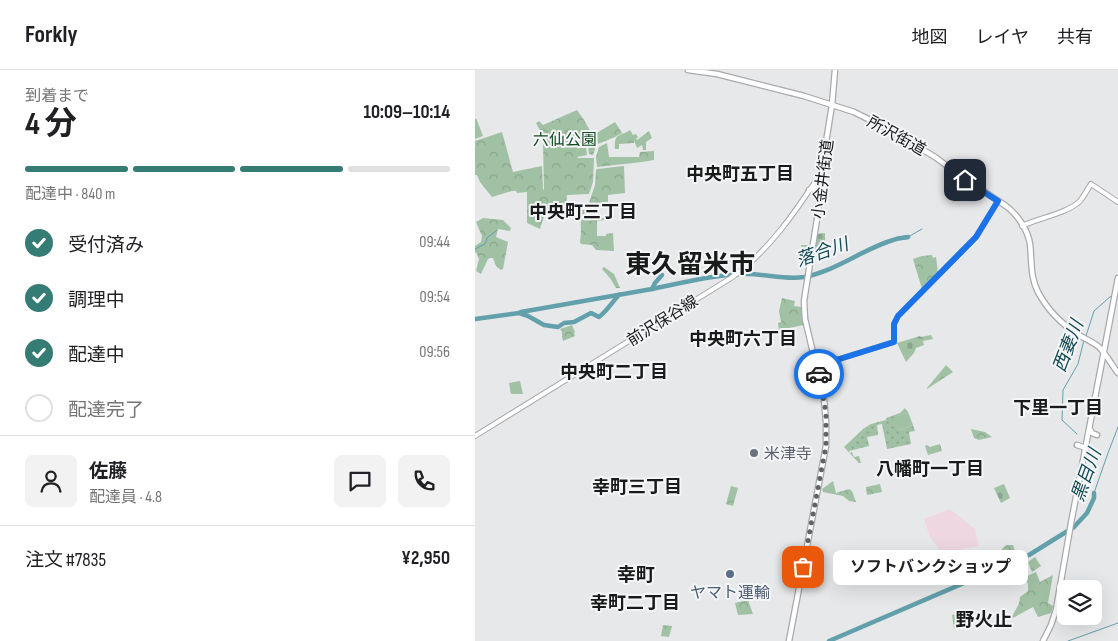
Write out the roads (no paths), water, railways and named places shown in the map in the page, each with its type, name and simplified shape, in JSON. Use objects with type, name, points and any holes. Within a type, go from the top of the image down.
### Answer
[{"type":"main road","name":"所沢街道","points":[[688,70],[717,74],[804,96],[854,112],[890,130],[935,157],[965,180],[1010,209],[1023,226],[1029,239],[1033,278],[1041,297],[1051,311],[1070,328],[1097,346],[1118,373]]},
{"type":"main road","name":"小金井街道","points":[[789,641],[826,446],[826,413],[805,319],[804,295],[818,213],[821,173],[832,105],[835,70]]},
{"type":"main road","name":"前沢保谷線","points":[[475,436],[740,272],[768,245],[821,173]]},
{"type":"main road","points":[[1023,226],[1065,210],[1079,202],[1091,184],[1118,202]]},
{"type":"main road","points":[[809,190],[816,188],[819,195]]},
{"type":"main road","points":[[817,366],[894,342],[894,324],[898,316],[976,237],[998,201]]},
{"type":"main road","points":[[1043,641],[1056,610],[1118,278]]},
{"type":"main road","points":[[1090,428],[1092,433],[1097,435]]},
{"type":"main road","points":[[1077,445],[1085,450]]},
{"type":"waterway","points":[[908,237],[922,229]]},
{"type":"waterway","points":[[475,249],[485,244],[487,238],[497,230]]},
{"type":"waterway","name":"落合川","points":[[652,289],[735,274],[790,278],[804,277],[827,270],[882,244],[908,237]]},
{"type":"waterway","name":"落合川","points":[[521,312],[652,289],[662,275]]},
{"type":"waterway","name":"落合川","points":[[475,319],[519,313],[544,325],[558,327],[564,323],[574,322],[591,313],[599,317],[619,295]]},
{"type":"waterway","name":"西妻川","points":[[1086,336],[1094,311],[1111,296]]},
{"type":"waterway","name":"西妻川","points":[[1077,434],[1062,420],[1063,390],[1078,364],[1084,340]]},
{"type":"waterway","name":"黒目川","points":[[1094,493],[1118,427]]},
{"type":"waterway","name":"黒目川","points":[[829,641],[1029,555],[1074,527],[1087,513],[1094,498],[1094,493]]},
{"type":"waterway","points":[[1068,641],[1118,623]]},
{"type":"place","name":"米津寺","points":[[754,453]]},
{"type":"place","name":"ソフトバンクショップ","points":[[803,567]]},
{"type":"place","name":"ヤマト運輸","points":[[730,574]]},
{"type":"district","name":"中央町五丁目","points":[[740,174]]},
{"type":"district","name":"中央町三丁目","points":[[583,212]]},
{"type":"district","name":"東久留米市","points":[[690,264]]},
{"type":"district","name":"中央町六丁目","points":[[743,339]]},
{"type":"district","name":"中央町二丁目","points":[[614,372]]},
{"type":"district","name":"下里一丁目","points":[[1058,408]]},
{"type":"district","name":"八幡町一丁目","points":[[930,469]]},
{"type":"district","name":"幸町三丁目","points":[[637,487]]},
{"type":"district","name":"幸町","points":[[636,574]]},
{"type":"district","name":"幸町二丁目","points":[[635,603]]},
{"type":"district","name":"野火止","points":[[984,619]]},
{"type":"park label","name":"六仙公園","points":[[565,139]]}]
